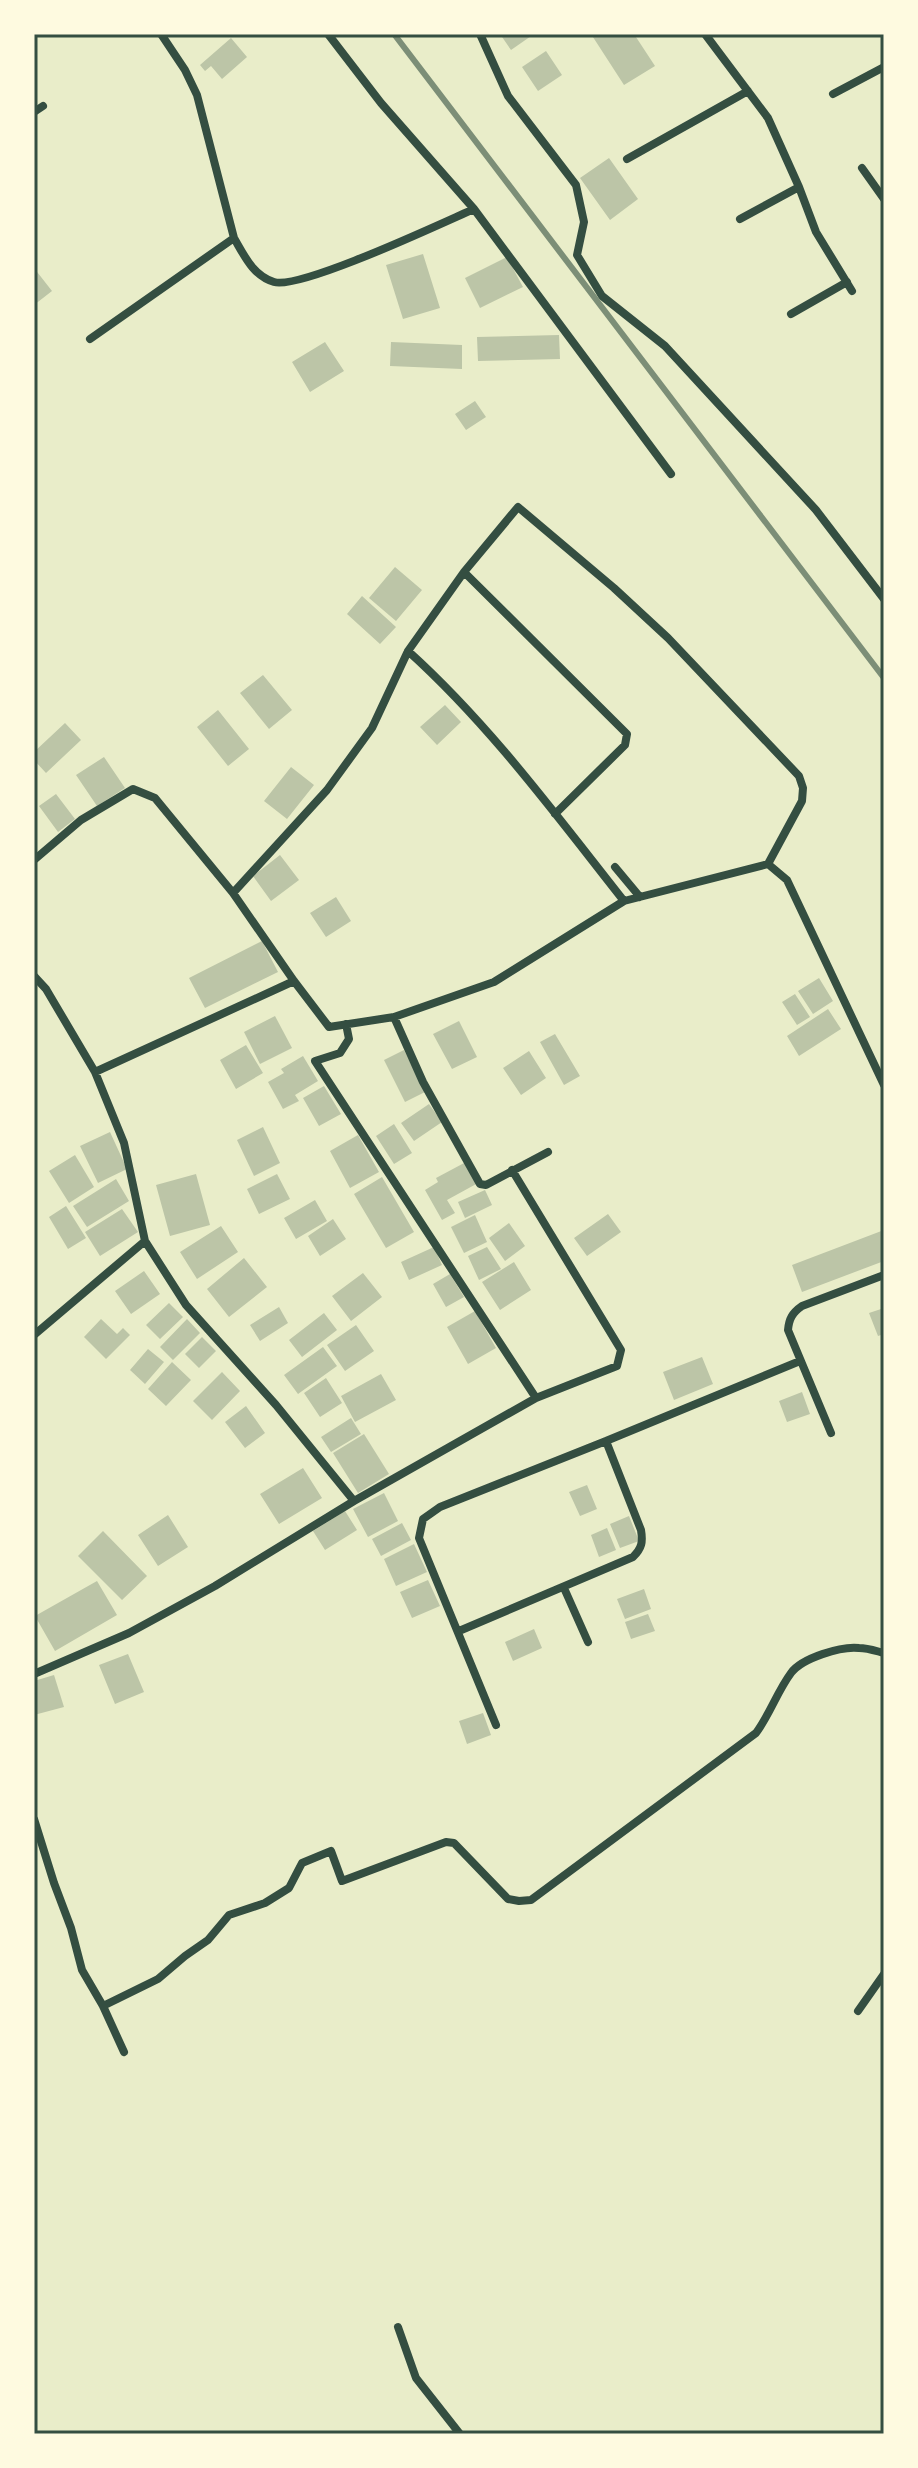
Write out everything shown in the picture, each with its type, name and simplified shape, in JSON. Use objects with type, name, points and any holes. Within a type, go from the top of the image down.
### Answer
[{"type":"street","points":[[161,34],[197,95],[234,238],[252,267],[263,278],[278,284],[295,282],[375,253],[474,209]]},
{"type":"street","points":[[328,34],[381,103],[474,209],[671,474]]},
{"type":"street","points":[[480,34],[508,96],[576,185],[584,222],[577,255],[602,296],[665,346],[816,510],[884,599]]},
{"type":"street","points":[[705,34],[768,118],[816,232],[852,291]]},
{"type":"street","points":[[833,94],[884,67]]},
{"type":"street","points":[[627,159],[748,91]]},
{"type":"street","points":[[34,112],[43,106]]},
{"type":"street","points":[[862,168],[884,199]]},
{"type":"street","points":[[740,219],[799,187]]},
{"type":"street","points":[[90,339],[234,238]]},
{"type":"street","points":[[791,314],[847,282]]},
{"type":"street","points":[[34,860],[81,820],[133,789],[155,798],[233,893],[329,1027],[394,1017],[494,982],[624,901],[768,864],[802,801],[803,788],[799,776],[668,638],[521,508],[515,508],[464,572],[408,651],[363,741],[327,790],[233,893]]},
{"type":"street","points":[[464,572],[627,734],[625,745],[555,814]]},
{"type":"street","points":[[408,651],[442,682],[489,734],[624,901]]},
{"type":"street","points":[[768,864],[787,880],[884,1085]]},
{"type":"street","points":[[615,867],[640,897]]},
{"type":"street","points":[[34,976],[46,989],[95,1072],[124,1143],[145,1241],[186,1305],[276,1405],[354,1501]]},
{"type":"street","points":[[95,1072],[294,981]]},
{"type":"street","points":[[394,1017],[423,1082],[477,1182],[486,1185],[548,1152]]},
{"type":"street","points":[[346,1024],[349,1039],[340,1053],[315,1061],[536,1398]]},
{"type":"street","points":[[34,1674],[129,1633],[215,1586],[354,1501],[536,1398],[617,1366],[621,1350],[512,1170]]},
{"type":"street","points":[[34,1335],[145,1241]]},
{"type":"street","points":[[831,1433],[788,1330],[789,1321],[793,1312],[802,1306],[884,1275]]},
{"type":"street","points":[[496,1725],[419,1538],[423,1519],[440,1507],[800,1361]]},
{"type":"street","points":[[459,1631],[633,1557],[641,1549],[641,1530],[606,1441]]},
{"type":"street","points":[[564,1588],[588,1642]]},
{"type":"street","points":[[103,2006],[158,1979],[208,1940],[229,1915],[265,1903],[289,1888],[302,1863],[331,1851],[342,1881],[446,1842],[454,1843],[508,1899],[531,1900],[756,1733],[788,1677],[803,1662],[847,1648],[859,1647],[884,1653]]},
{"type":"street","points":[[34,1819],[82,1970],[124,2052]]},
{"type":"street","points":[[858,2011],[884,1974]]},
{"type":"street","points":[[398,2327],[416,2378],[460,2434]]},
{"type":"building","points":[[500,34],[534,34],[511,50]]},
{"type":"building","points":[[591,34],[634,34],[655,66],[624,85]]},
{"type":"building","points":[[231,38],[247,57],[222,79],[211,66],[205,71],[200,65]]},
{"type":"building","points":[[546,51],[562,75],[538,91],[522,67]]},
{"type":"building","points":[[609,158],[638,199],[610,220],[580,178]]},
{"type":"building","points":[[423,254],[440,308],[403,319],[386,265]]},
{"type":"building","points":[[507,257],[523,287],[480,308],[465,278]]},
{"type":"building","points":[[34,268],[52,291],[34,305]]},
{"type":"building","points":[[559,335],[560,359],[478,361],[477,337]]},
{"type":"building","points":[[325,342],[344,371],[310,392],[292,362]]},
{"type":"building","points":[[391,342],[462,345],[462,369],[390,366]]},
{"type":"building","points":[[475,401],[486,417],[466,430],[455,414]]},
{"type":"building","points":[[395,567],[422,590],[396,621],[369,598]]},
{"type":"building","points":[[362,596],[396,627],[380,644],[347,614]]},
{"type":"building","points":[[263,675],[292,710],[269,729],[240,693]]},
{"type":"building","points":[[445,705],[461,722],[437,745],[420,727]]},
{"type":"building","points":[[218,710],[249,749],[228,766],[197,727]]},
{"type":"building","points":[[65,723],[81,740],[46,773],[34,760],[34,752]]},
{"type":"building","points":[[104,757],[125,788],[97,806],[76,775]]},
{"type":"building","points":[[291,767],[314,785],[287,819],[264,801]]},
{"type":"building","points":[[56,794],[75,819],[58,832],[39,806]]},
{"type":"building","points":[[280,855],[299,880],[271,901],[253,876]]},
{"type":"building","points":[[336,897],[351,921],[326,937],[310,913]]},
{"type":"building","points":[[262,941],[278,972],[205,1008],[189,978]]},
{"type":"building","points":[[819,978],[833,1001],[813,1014],[798,991]]},
{"type":"building","points":[[795,994],[810,1017],[797,1025],[782,1002]]},
{"type":"building","points":[[828,1009],[841,1029],[799,1056],[787,1036]]},
{"type":"building","points":[[275,1016],[292,1048],[260,1064],[244,1032]]},
{"type":"building","points":[[459,1021],[477,1057],[452,1069],[433,1034]]},
{"type":"building","points":[[555,1034],[580,1076],[564,1085],[540,1042]]},
{"type":"building","points":[[246,1045],[263,1073],[236,1089],[220,1060]]},
{"type":"building","points":[[404,1050],[425,1092],[405,1102],[384,1060]]},
{"type":"building","points":[[529,1051],[546,1078],[521,1095],[503,1068]]},
{"type":"building","points":[[303,1056],[318,1081],[295,1095],[299,1101],[283,1109],[268,1082],[284,1073],[281,1069]]},
{"type":"building","points":[[324,1086],[341,1114],[319,1126],[303,1098]]},
{"type":"building","points":[[429,1104],[442,1122],[414,1141],[401,1123]]},
{"type":"building","points":[[394,1124],[412,1153],[394,1164],[376,1136]]},
{"type":"building","points":[[263,1127],[280,1163],[254,1176],[237,1140]]},
{"type":"building","points":[[110,1132],[127,1169],[98,1183],[80,1146]]},
{"type":"building","points":[[358,1135],[379,1172],[350,1188],[330,1151]]},
{"type":"building","points":[[75,1155],[94,1187],[69,1203],[49,1171]]},
{"type":"building","points":[[466,1162],[478,1183],[447,1200],[455,1213],[442,1220],[425,1190],[438,1182],[436,1178]]},
{"type":"building","points":[[196,1174],[210,1225],[170,1236],[156,1185]]},
{"type":"building","points":[[277,1174],[290,1199],[259,1214],[247,1189]]},
{"type":"building","points":[[382,1177],[414,1232],[386,1248],[354,1194]]},
{"type":"building","points":[[116,1179],[129,1201],[87,1227],[73,1206]]},
{"type":"building","points":[[485,1190],[492,1205],[465,1218],[458,1202]]},
{"type":"building","points":[[315,1200],[327,1221],[296,1239],[284,1218]]},
{"type":"building","points":[[66,1206],[86,1238],[68,1249],[49,1217]]},
{"type":"building","points":[[122,1209],[138,1232],[100,1256],[85,1232]]},
{"type":"building","points":[[608,1214],[621,1232],[587,1256],[574,1238]]},
{"type":"building","points":[[475,1215],[487,1242],[464,1253],[451,1227]]},
{"type":"building","points":[[333,1219],[346,1239],[320,1256],[308,1236]]},
{"type":"building","points":[[509,1223],[525,1246],[505,1261],[489,1238]]},
{"type":"building","points":[[221,1226],[238,1252],[197,1279],[180,1252]]},
{"type":"building","points":[[884,1230],[884,1261],[802,1292],[792,1265]]},
{"type":"building","points":[[434,1247],[442,1265],[409,1280],[401,1262]]},
{"type":"building","points":[[487,1247],[501,1269],[479,1280],[468,1256]]},
{"type":"building","points":[[244,1258],[267,1287],[229,1317],[207,1289]]},
{"type":"building","points":[[514,1262],[531,1290],[500,1310],[482,1282]]},
{"type":"building","points":[[144,1271],[160,1294],[131,1314],[115,1291]]},
{"type":"building","points":[[363,1273],[382,1297],[351,1321],[332,1296]]},
{"type":"building","points":[[450,1274],[464,1297],[446,1307],[433,1284]]},
{"type":"building","points":[[169,1303],[183,1317],[160,1339],[146,1325]]},
{"type":"building","points":[[279,1307],[288,1323],[260,1341],[250,1325]]},
{"type":"building","points":[[884,1308],[884,1334],[878,1336],[869,1313]]},
{"type":"building","points":[[475,1311],[496,1348],[468,1364],[447,1327]]},
{"type":"building","points":[[324,1313],[337,1330],[302,1357],[289,1340]]},
{"type":"building","points":[[101,1319],[117,1334],[123,1328],[130,1335],[106,1359],[84,1337]]},
{"type":"building","points":[[187,1319],[200,1333],[173,1360],[160,1347]]},
{"type":"building","points":[[356,1325],[374,1351],[345,1371],[327,1345]]},
{"type":"building","points":[[202,1337],[216,1351],[199,1368],[185,1354]]},
{"type":"building","points":[[323,1347],[337,1366],[298,1394],[284,1375]]},
{"type":"building","points":[[148,1349],[164,1362],[145,1384],[130,1370]]},
{"type":"building","points":[[702,1357],[713,1384],[674,1400],[663,1372]]},
{"type":"building","points":[[172,1362],[191,1380],[166,1406],[148,1389]]},
{"type":"building","points":[[222,1372],[240,1391],[212,1420],[193,1401]]},
{"type":"building","points":[[381,1374],[396,1400],[355,1422],[341,1396]]},
{"type":"building","points":[[326,1378],[342,1403],[320,1417],[304,1393]]},
{"type":"building","points":[[802,1392],[810,1414],[787,1422],[779,1401]]},
{"type":"building","points":[[246,1406],[265,1433],[245,1448],[225,1422]]},
{"type":"building","points":[[351,1418],[361,1434],[331,1452],[321,1437]]},
{"type":"building","points":[[364,1434],[389,1474],[358,1493],[333,1453]]},
{"type":"building","points":[[303,1468],[322,1498],[279,1524],[260,1494]]},
{"type":"building","points":[[587,1485],[597,1509],[580,1516],[569,1492]]},
{"type":"building","points":[[384,1493],[398,1521],[368,1537],[353,1509]]},
{"type":"building","points":[[345,1511],[357,1530],[325,1550],[313,1531]]},
{"type":"building","points":[[168,1515],[188,1547],[158,1566],[138,1535]]},
{"type":"building","points":[[629,1516],[639,1541],[620,1548],[610,1524]]},
{"type":"building","points":[[402,1523],[411,1540],[381,1556],[372,1539]]},
{"type":"building","points":[[607,1528],[616,1550],[599,1557],[591,1535]]},
{"type":"building","points":[[103,1531],[147,1576],[122,1600],[78,1556]]},
{"type":"building","points":[[414,1544],[427,1572],[396,1586],[384,1559]]},
{"type":"building","points":[[428,1580],[440,1606],[412,1618],[400,1592]]},
{"type":"building","points":[[97,1581],[117,1615],[55,1651],[35,1616]]},
{"type":"building","points":[[644,1589],[651,1609],[625,1619],[617,1599]]},
{"type":"building","points":[[648,1614],[655,1631],[631,1639],[625,1622]]},
{"type":"building","points":[[534,1629],[542,1648],[513,1661],[505,1642]]},
{"type":"building","points":[[128,1654],[144,1692],[115,1704],[99,1665]]},
{"type":"building","points":[[54,1675],[64,1707],[34,1715],[34,1681]]},
{"type":"building","points":[[483,1713],[491,1735],[467,1744],[459,1721]]},
{"type":"railway","points":[[394,34],[884,678]]}]
